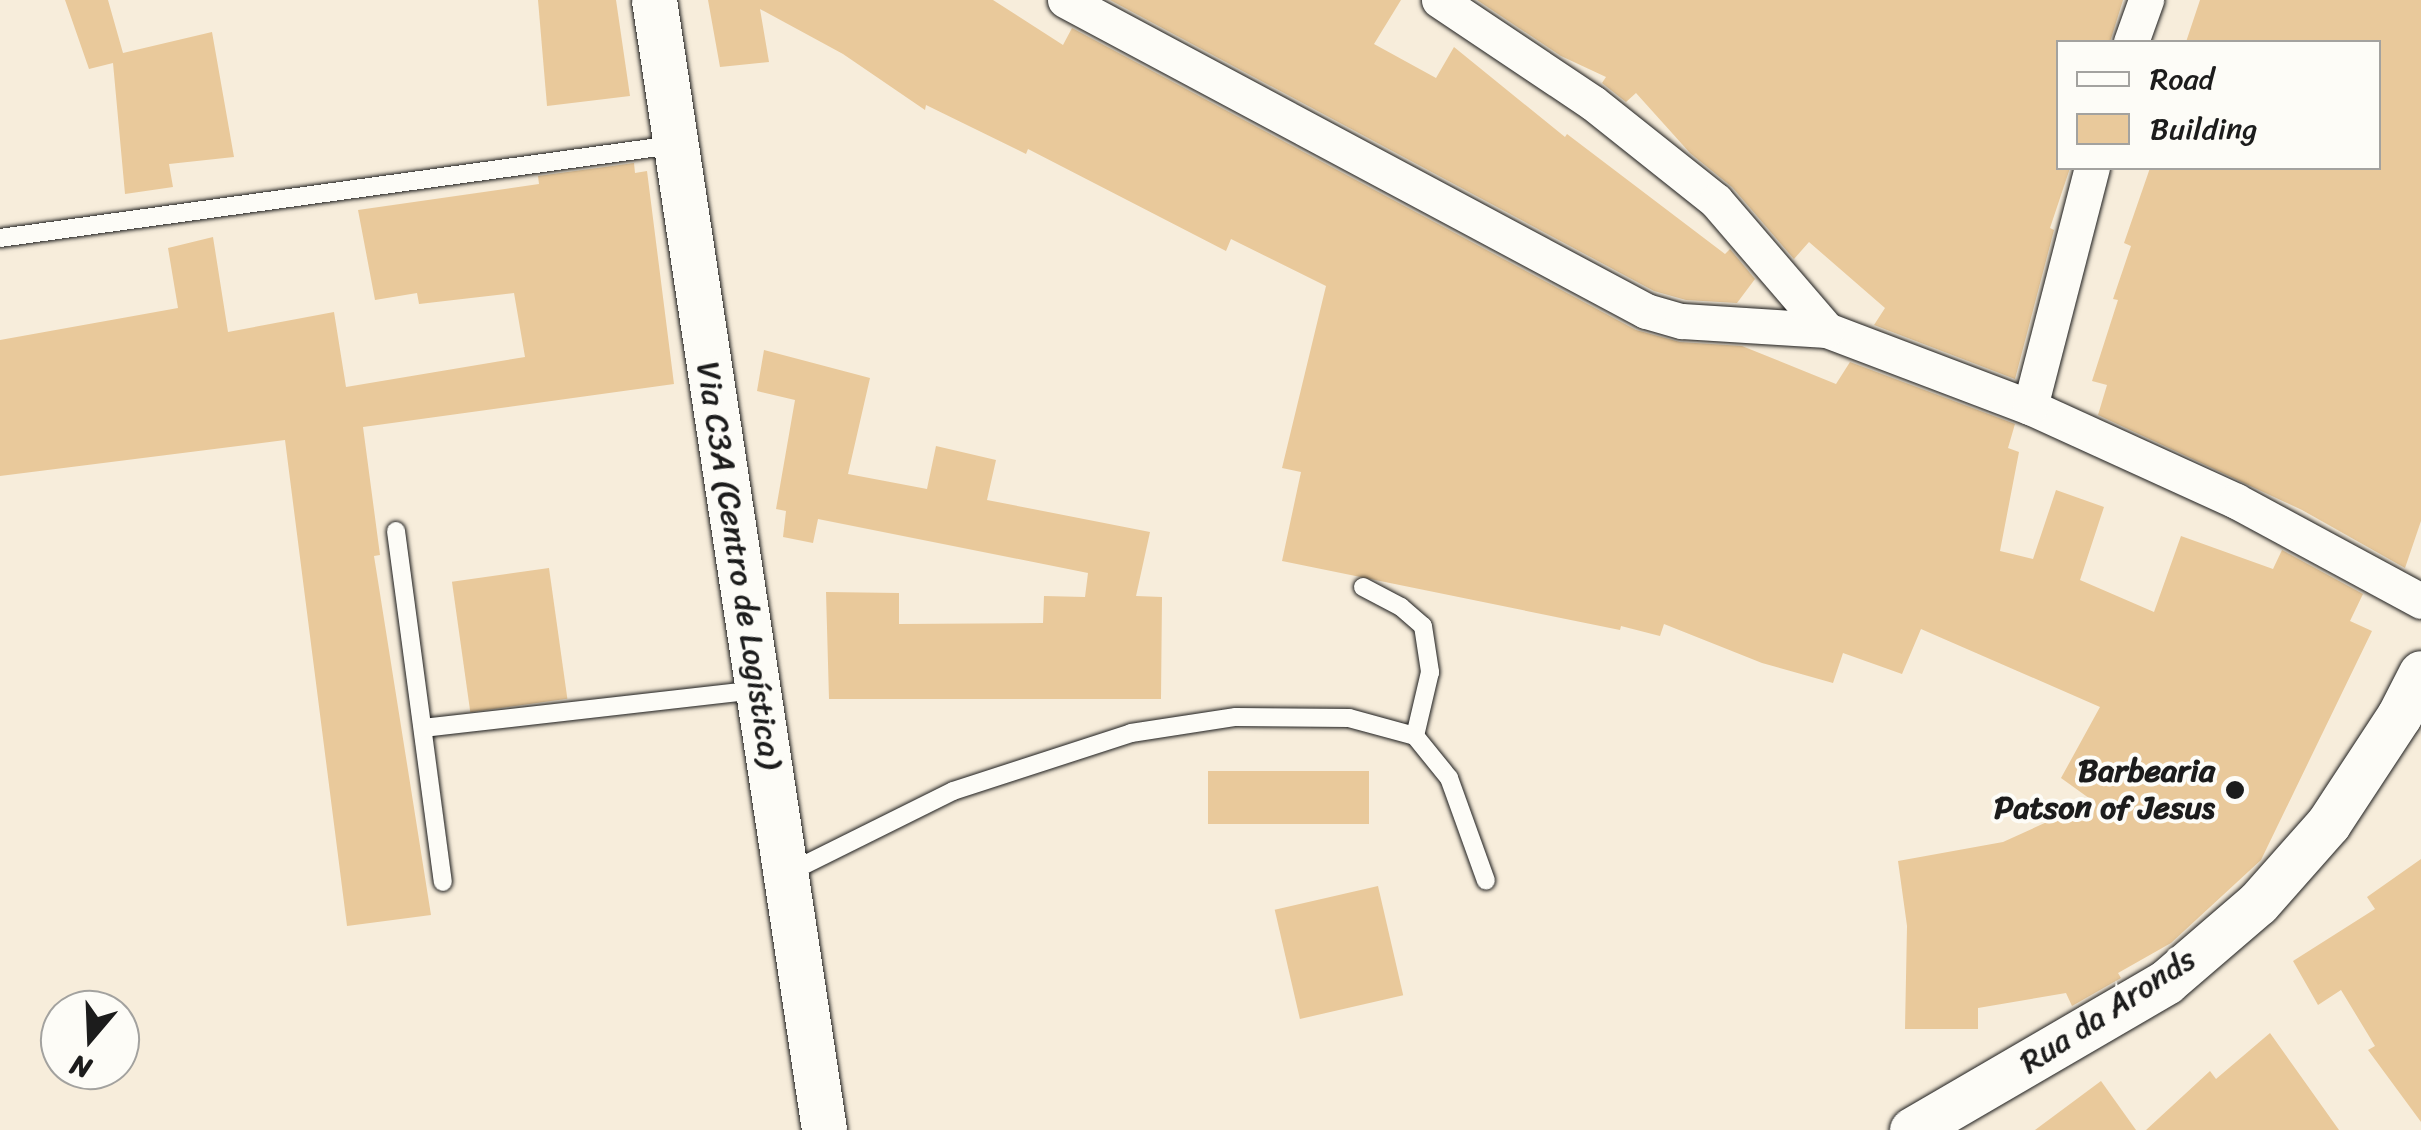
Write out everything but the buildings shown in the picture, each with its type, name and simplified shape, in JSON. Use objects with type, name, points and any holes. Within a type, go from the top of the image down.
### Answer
[{"type":"street","name":"Via C3A (Centro de Logística)","points":[[654,0],[824,1130]]},
{"type":"street","points":[[1065,0],[1646,311],[1682,321],[1826,330],[2030,407],[2236,502],[2421,600]]},
{"type":"street","points":[[1439,0],[1582,95],[1716,201],[1826,330]]},
{"type":"street","points":[[2133,40],[2146,0]]},
{"type":"street","points":[[2030,407],[2091,170]]},
{"type":"street","name":"Rua da Aronds","points":[[1912,1130],[2166,982],[2258,903],[2328,824],[2399,716],[2421,672]]},
{"type":"lane","points":[[0,238],[676,145]]},
{"type":"lane","points":[[396,531],[443,882]]},
{"type":"lane","points":[[1363,587],[1400,607],[1422,626],[1430,672],[1415,736]]},
{"type":"lane","points":[[423,728],[759,690]]},
{"type":"lane","points":[[786,874],[953,791],[1131,733],[1255,717],[1349,718],[1389,725],[1415,736],[1448,778],[1486,881]]},
{"type":"place","name":"Barbearia Patson of Jesus","points":[[2235,790]]}]
